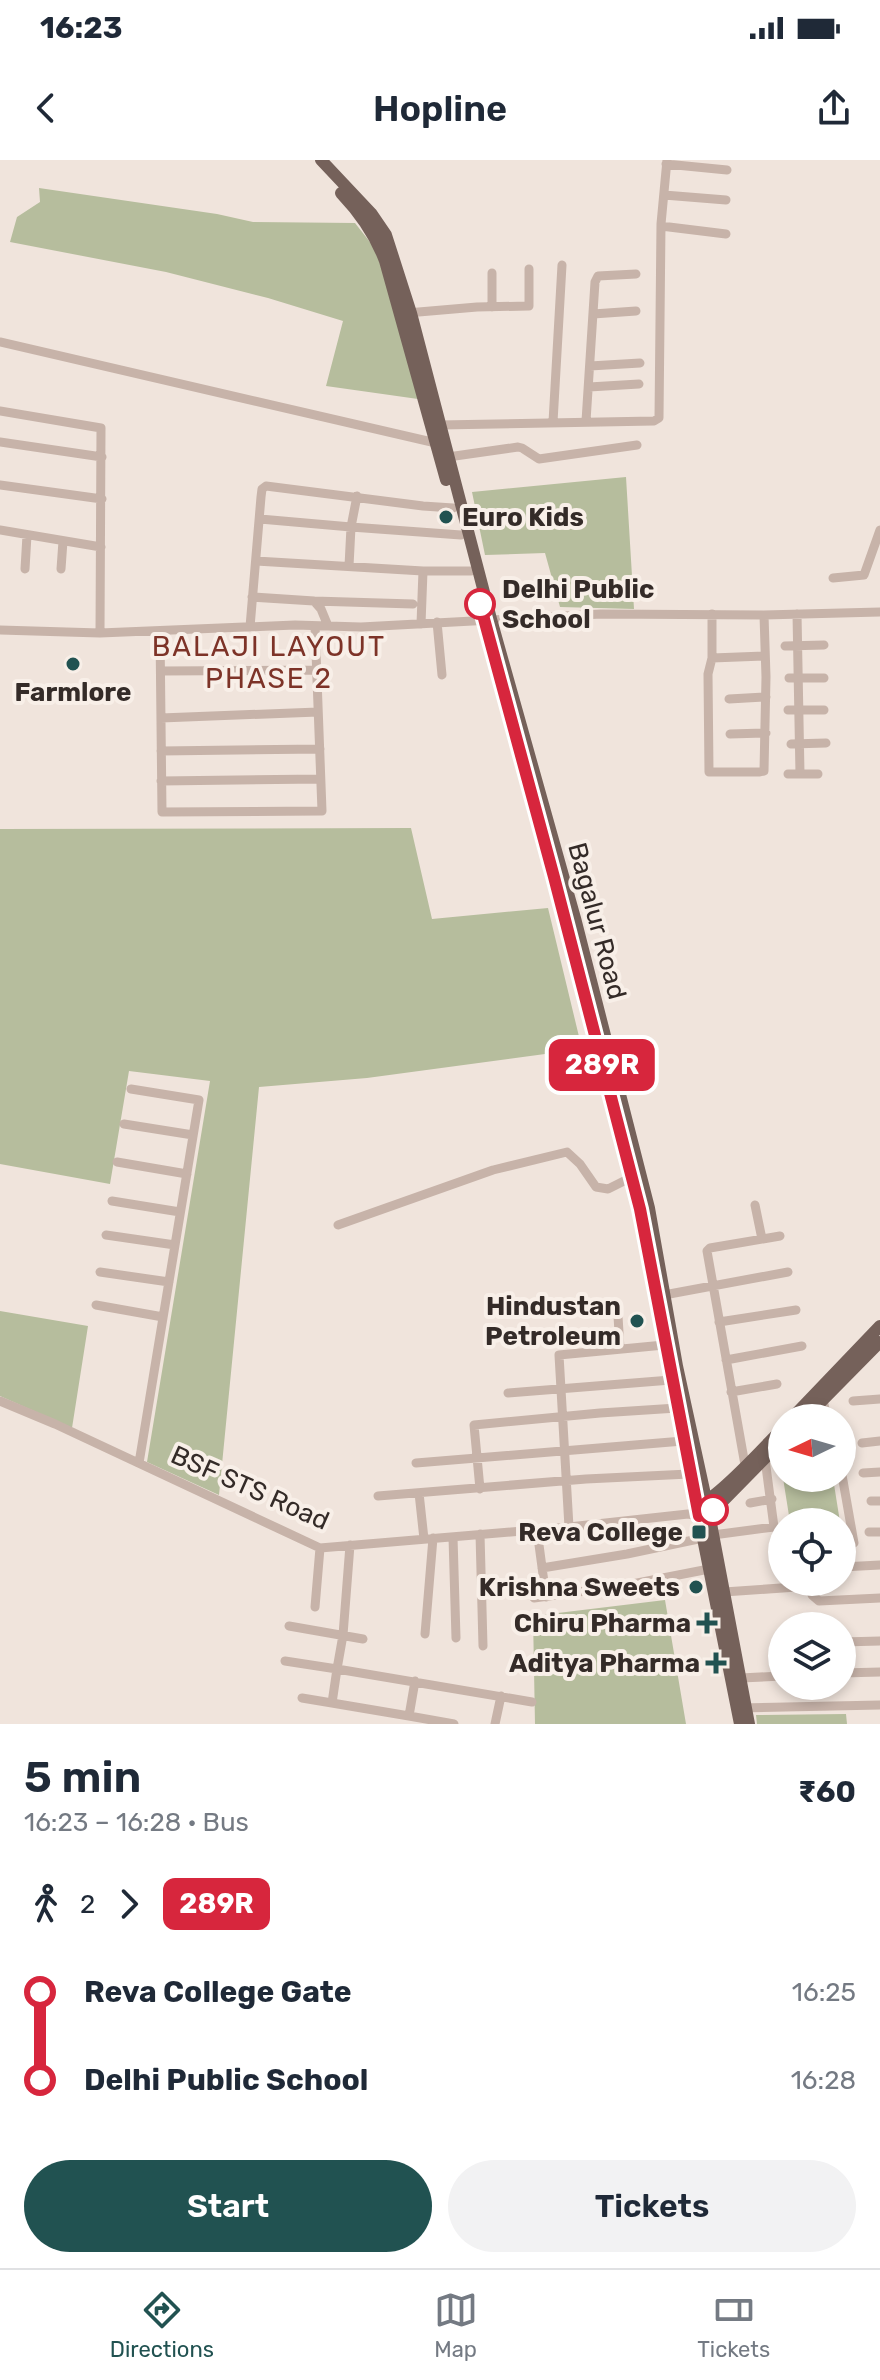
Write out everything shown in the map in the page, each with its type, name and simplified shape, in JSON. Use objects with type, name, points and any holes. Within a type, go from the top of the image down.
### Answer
[{"type":"main road","name":"Bagalur Road","points":[[311,160],[362,215],[376,238],[406,313],[440,425],[440,442],[448,457],[488,619],[636,1153],[652,1223],[700,1510]]},
{"type":"main road","name":"Bagalur Road","points":[[321,160],[371,213],[386,235],[440,442],[453,508],[488,619]]},
{"type":"main road","name":"Bagalur Road","points":[[559,876],[640,1209],[689,1474],[724,1592],[741,1678],[740,1724]]},
{"type":"main road","points":[[805,1404],[880,1326]]},
{"type":"main road","points":[[819,1404],[880,1342]]},
{"type":"main road","points":[[700,1510],[768,1443]]},
{"type":"main road","points":[[700,1510],[768,1456]]},
{"type":"main road","name":"Bagalur Road","points":[[708,1536],[709,1569],[742,1708],[749,1724]]},
{"type":"street","points":[[440,425],[654,421],[659,418],[661,226],[666,162],[727,170]]},
{"type":"street","points":[[664,195],[726,200]]},
{"type":"street","points":[[661,226],[726,234]]},
{"type":"street","points":[[553,422],[562,265]]},
{"type":"street","points":[[406,313],[529,306],[529,269]]},
{"type":"street","points":[[492,273],[492,307]]},
{"type":"street","points":[[586,421],[595,282],[598,276],[636,274]]},
{"type":"street","points":[[593,314],[636,311]]},
{"type":"street","points":[[0,342],[440,442]]},
{"type":"street","points":[[590,366],[640,363]]},
{"type":"street","points":[[589,387],[639,384]]},
{"type":"street","points":[[0,411],[99,426],[102,430],[100,633]]},
{"type":"street","points":[[0,442],[102,457]]},
{"type":"street","points":[[448,457],[518,447],[539,459],[637,445]]},
{"type":"street","points":[[0,485],[102,499]]},
{"type":"street","points":[[250,627],[262,489],[266,486],[453,508]]},
{"type":"street","points":[[349,566],[351,527],[357,496]]},
{"type":"street","points":[[260,519],[461,535]]},
{"type":"street","points":[[0,530],[101,547]]},
{"type":"street","points":[[833,578],[864,575],[880,530]]},
{"type":"street","points":[[25,569],[27,535]]},
{"type":"street","points":[[61,569],[63,541]]},
{"type":"street","points":[[256,561],[471,571]]},
{"type":"street","points":[[421,624],[423,571]]},
{"type":"street","points":[[252,597],[413,604]]},
{"type":"street","points":[[314,601],[328,626]]},
{"type":"street","points":[[0,630],[160,632],[421,624],[601,614],[880,612]]},
{"type":"street","points":[[712,614],[712,658],[708,674],[709,772],[764,771],[764,615]]},
{"type":"street","points":[[797,614],[793,710],[800,774]]},
{"type":"street","points":[[437,622],[442,675]]},
{"type":"street","points":[[160,632],[162,812],[322,811],[315,626]]},
{"type":"street","points":[[785,646],[824,645]]},
{"type":"street","points":[[712,658],[765,656]]},
{"type":"street","points":[[161,671],[317,670]]},
{"type":"street","points":[[794,678],[824,678]]},
{"type":"street","points":[[729,699],[766,697]]},
{"type":"street","points":[[793,710],[824,710]]},
{"type":"street","points":[[161,718],[318,712]]},
{"type":"street","points":[[730,734],[766,733]]},
{"type":"street","points":[[795,744],[826,743]]},
{"type":"street","points":[[161,751],[320,749]]},
{"type":"street","points":[[788,774],[818,774]]},
{"type":"street","points":[[161,781],[320,779]]},
{"type":"street","points":[[131,1089],[199,1100],[139,1463]]},
{"type":"street","points":[[124,1124],[193,1135]]},
{"type":"street","points":[[338,1225],[493,1170],[567,1152],[596,1187],[608,1189],[632,1177]]},
{"type":"street","points":[[117,1162],[187,1174]]},
{"type":"street","points":[[112,1201],[180,1212]]},
{"type":"street","points":[[755,1205],[762,1239]]},
{"type":"street","points":[[106,1235],[175,1245]]},
{"type":"street","points":[[745,1465],[708,1249],[780,1236]]},
{"type":"street","points":[[100,1272],[169,1282]]},
{"type":"street","points":[[664,1295],[788,1272]]},
{"type":"street","points":[[96,1305],[163,1317]]},
{"type":"street","points":[[719,1322],[796,1310]]},
{"type":"street","points":[[618,1316],[620,1349]]},
{"type":"street","points":[[569,1527],[559,1355],[664,1345]]},
{"type":"street","points":[[726,1360],[802,1346]]},
{"type":"street","points":[[508,1393],[671,1380]]},
{"type":"street","points":[[731,1392],[777,1384]]},
{"type":"street","points":[[853,1401],[880,1399]]},
{"type":"street","points":[[823,1400],[824,1404]]},
{"type":"street","name":"BSF STS Road","points":[[0,1401],[320,1548],[569,1527],[700,1510]]},
{"type":"street","points":[[480,1489],[474,1425],[677,1408]]},
{"type":"street","points":[[416,1463],[683,1441]]},
{"type":"street","points":[[862,1443],[880,1441]]},
{"type":"street","points":[[542,1568],[708,1536],[773,1528],[775,1522],[765,1459]]},
{"type":"street","points":[[863,1473],[880,1472]]},
{"type":"street","points":[[378,1496],[689,1474]]},
{"type":"street","points":[[419,1493],[428,1539],[425,1634]]},
{"type":"street","points":[[750,1503],[772,1499]]},
{"type":"street","points":[[537,1530],[546,1597]]},
{"type":"street","points":[[480,1534],[483,1646]]},
{"type":"street","points":[[453,1537],[456,1638]]},
{"type":"street","points":[[332,1703],[343,1635],[350,1545]]},
{"type":"street","points":[[315,1607],[320,1548]]},
{"type":"street","points":[[856,1566],[880,1565]]},
{"type":"street","points":[[534,1598],[622,1586],[709,1569]]},
{"type":"street","points":[[724,1592],[768,1588]]},
{"type":"street","points":[[813,1596],[819,1601],[880,1598]]},
{"type":"street","points":[[289,1626],[363,1639]]},
{"type":"street","points":[[856,1642],[880,1641]]},
{"type":"street","points":[[285,1661],[532,1702]]},
{"type":"street","points":[[856,1673],[880,1672]]},
{"type":"street","points":[[741,1678],[768,1677]]},
{"type":"street","points":[[409,1716],[415,1681]]},
{"type":"street","points":[[495,1724],[501,1696]]},
{"type":"street","points":[[302,1698],[454,1724]]},
{"type":"street","points":[[742,1708],[880,1705]]},
{"type":"green space","points":[[39,188],[253,222],[355,223],[377,251],[418,399],[326,386],[343,321],[166,272],[10,242],[17,217],[40,202]]},
{"type":"green space","points":[[626,477],[634,609],[560,607],[545,553],[485,555],[472,492]]},
{"type":"green space","points":[[411,828],[432,919],[548,908],[582,1049],[367,1078],[259,1087],[219,1495],[147,1462],[210,1081],[129,1071],[110,1184],[0,1164],[0,829]]},
{"type":"green space","points":[[0,1311],[88,1326],[72,1428],[0,1396]]},
{"type":"green space","points":[[785,1492],[835,1492],[838,1508],[788,1508]]},
{"type":"green space","points":[[665,1600],[686,1724],[535,1724],[533,1616]]},
{"type":"green space","points":[[846,1714],[847,1724],[757,1724],[756,1715]]},
{"type":"bus line","name":"289R","points":[[480,604],[640,1209],[699,1516],[713,1510]]},
{"type":"place","name":"Euro Kids","points":[[446,517]]},
{"type":"place","name":"Delhi Public School","points":[[480,604]]},
{"type":"place","name":"Farmlore","points":[[73,664]]},
{"type":"place","name":"Hindustan Petroleum","points":[[637,1321]]},
{"type":"place","name":"Reva College","points":[[699,1532]]},
{"type":"place","name":"Krishna Sweets","points":[[696,1587]]},
{"type":"place","name":"Chiru Pharma","points":[[707,1623]]},
{"type":"place","name":"Aditya Pharma","points":[[716,1663]]},
{"type":"district","name":"BALAJI LAYOUT PHASE 2","points":[[269,662]]}]
